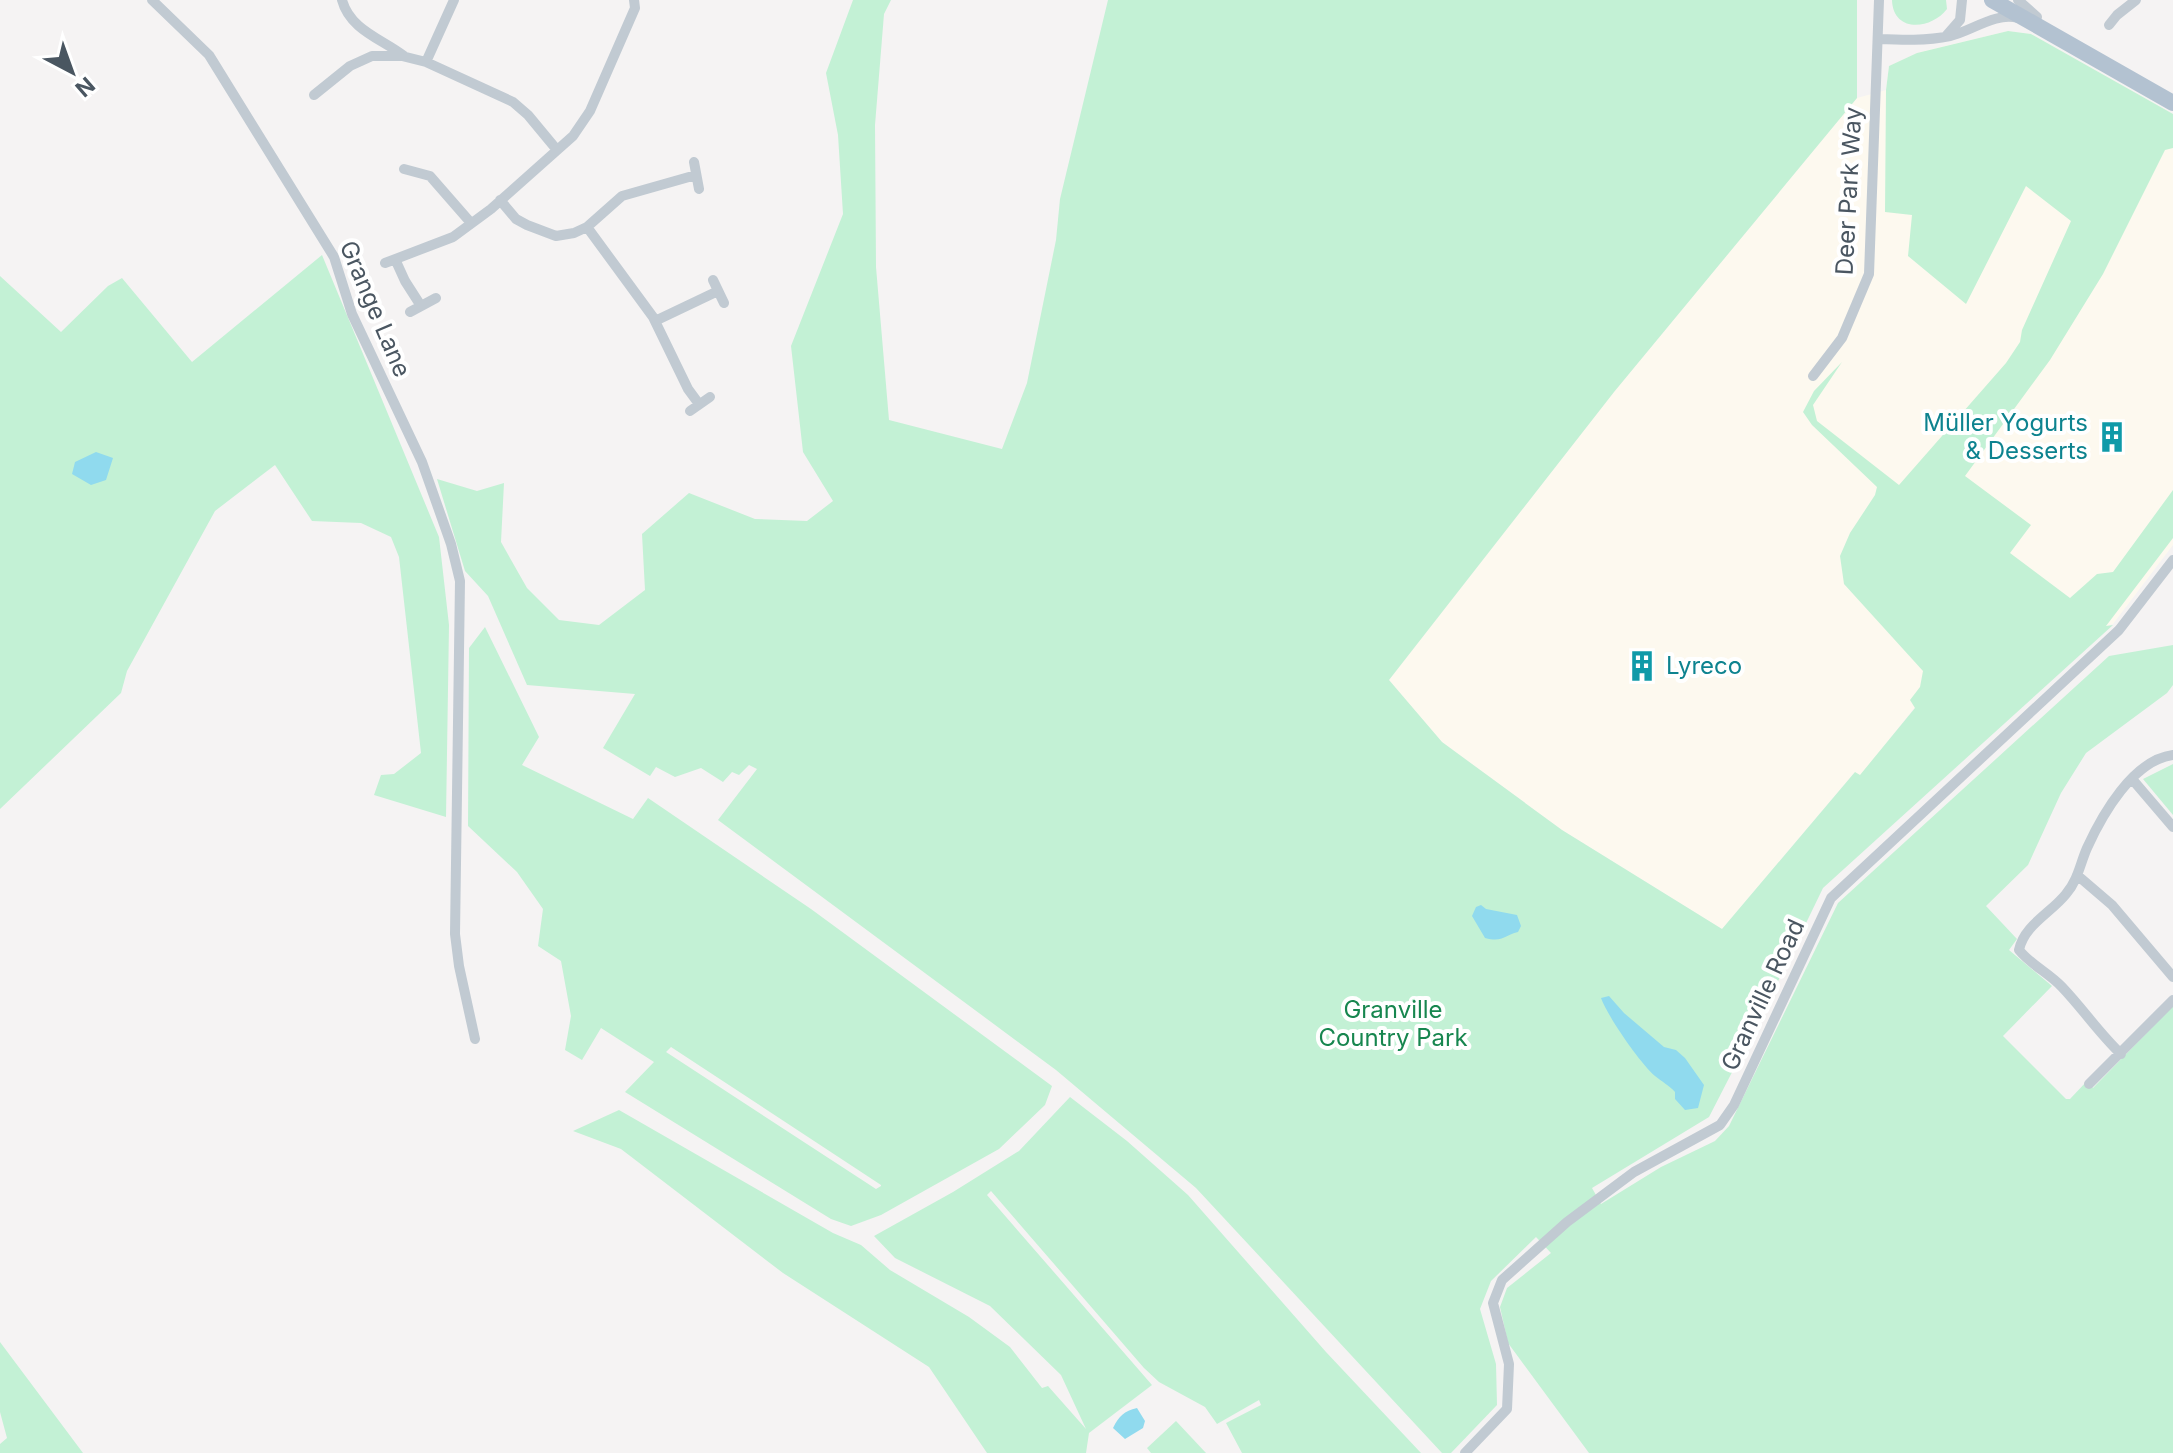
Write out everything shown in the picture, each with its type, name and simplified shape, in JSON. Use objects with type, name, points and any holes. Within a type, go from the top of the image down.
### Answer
[{"type":"main road","points":[[1992,0],[2173,92]]},
{"type":"main road","points":[[2008,0],[2034,20],[2173,103]]},
{"type":"street","name":"Grange Lane","points":[[152,0],[209,55],[334,257],[352,314],[428,477],[451,544],[460,581],[455,934],[475,1039]]},
{"type":"street","points":[[342,0],[344,8],[368,34],[404,56]]},
{"type":"street","points":[[426,62],[454,0]]},
{"type":"street","points":[[421,306],[390,261],[453,237],[573,136],[590,111],[616,54],[635,8],[634,0]]},
{"type":"street","name":"Deer Park Way","points":[[1813,376],[1842,338],[1869,274],[1879,0]]},
{"type":"street","points":[[1944,37],[1960,20],[1962,0]]},
{"type":"street","points":[[2018,0],[2034,20]]},
{"type":"street","points":[[2109,25],[2136,0]]},
{"type":"street","points":[[1878,39],[1911,41],[1944,37],[2006,16],[2034,20]]},
{"type":"street","points":[[314,95],[350,66],[372,56],[404,56],[426,62],[513,102],[557,150]]},
{"type":"street","points":[[694,162],[699,189]]},
{"type":"street","points":[[404,169],[430,176],[471,223]]},
{"type":"street","points":[[500,200],[516,219],[556,236],[587,227],[622,196],[696,175]]},
{"type":"street","points":[[587,227],[655,321],[695,408],[710,397]]},
{"type":"street","points":[[655,321],[715,285],[724,303]]},
{"type":"street","points":[[410,312],[436,298]]},
{"type":"street","name":"Granville Road","points":[[1465,1453],[1507,1409],[1509,1364],[1493,1303],[1502,1280],[1567,1222],[1634,1172],[1720,1125],[1734,1105],[1831,898],[2119,630],[2173,560]]},
{"type":"street","points":[[2121,1054],[2098,1032],[2061,986],[2019,950],[2026,931],[2066,894],[2109,806],[2132,779],[2155,760],[2173,755]]},
{"type":"street","points":[[2132,779],[2173,827]]},
{"type":"street","points":[[2077,875],[2112,905],[2173,977]]},
{"type":"street","points":[[2089,1084],[2173,1000]]},
{"type":"shaded area","points":[[2008,31],[2031,34],[2173,114],[2173,545],[2113,624],[1920,687],[1911,700],[1915,707],[1860,776],[1854,773],[1722,929],[1562,830],[1442,742],[1389,680],[1614,392],[1857,98],[1886,90],[1889,66],[1920,52]]},
{"type":"green space","name":"Granville Country Park","points":[[853,0],[891,0],[884,14],[875,125],[876,267],[889,420],[1002,449],[1027,383],[1056,240],[1060,199],[1108,0],[1857,0],[1857,98],[1614,392],[1389,680],[1442,742],[1562,830],[1722,929],[1855,772],[1860,775],[1915,708],[1910,700],[1920,687],[1923,671],[1844,584],[1840,556],[1877,487],[1812,425],[1803,412],[1814,391],[1842,362],[1813,405],[1817,421],[1899,485],[2006,363],[2020,342],[2022,330],[2071,221],[2026,186],[1966,304],[1908,256],[1912,215],[1885,212],[1889,66],[1917,53],[2008,31],[2031,34],[2173,114],[2173,148],[2165,150],[2103,274],[2050,360],[1965,476],[2031,525],[2010,553],[2070,598],[2097,574],[2113,572],[2173,490],[2173,538],[2106,626],[2113,625],[1823,888],[1709,1117],[1592,1188],[1601,1204],[1661,1167],[1715,1141],[1729,1126],[1838,903],[2109,656],[2173,645],[2173,685],[2167,693],[2086,753],[2061,793],[2028,865],[1986,906],[2017,939],[2009,950],[2052,986],[2003,1036],[2066,1099],[2070,1099],[2087,1081],[2093,1088],[2173,1006],[2173,1453],[1589,1453],[1508,1343],[1500,1307],[1507,1288],[1551,1253],[1536,1237],[1491,1281],[1480,1309],[1496,1364],[1497,1405],[1451,1453],[1442,1453],[1196,1188],[1056,1070],[718,820],[757,769],[749,765],[739,775],[732,772],[723,782],[701,768],[675,777],[656,767],[650,776],[603,748],[635,694],[527,685],[488,596],[465,571],[437,479],[477,491],[504,483],[501,542],[527,588],[559,620],[599,625],[645,590],[642,534],[689,493],[755,519],[807,521],[833,501],[803,452],[791,346],[843,214],[838,135],[826,73]]},
{"type":"green space","points":[[1892,0],[1946,0],[1947,9],[1932,21],[1914,25],[1899,18]]},
{"type":"green space","points":[[322,255],[439,537],[449,625],[446,817],[374,795],[381,775],[394,774],[421,753],[399,557],[391,537],[361,523],[312,521],[275,465],[215,511],[127,671],[121,693],[0,809],[0,276],[61,332],[108,286],[122,278],[192,362]]},
{"type":"green space","points":[[485,627],[539,737],[522,765],[633,819],[648,798],[811,909],[1052,1086],[1045,1105],[999,1149],[881,1215],[851,1226],[831,1219],[625,1092],[654,1062],[601,1028],[582,1060],[565,1050],[571,1016],[561,961],[538,946],[543,909],[517,872],[468,826],[469,648]],"holes":[[[671,1047],[881,1185],[876,1189],[666,1052]]]},
{"type":"green space","points":[[2173,764],[2173,815],[2143,779]]},
{"type":"green space","points":[[1070,1097],[1127,1141],[1188,1195],[1326,1352],[1421,1453],[1242,1453],[1226,1423],[1261,1405],[1259,1400],[1217,1424],[1205,1407],[1159,1382],[991,1191],[987,1195],[1152,1385],[1089,1433],[1086,1453],[987,1453],[929,1367],[783,1273],[621,1149],[573,1131],[619,1110],[833,1233],[861,1245],[890,1270],[969,1317],[1010,1347],[1042,1388],[1048,1386],[1086,1429],[1061,1375],[990,1306],[895,1258],[874,1236],[1019,1151]]},
{"type":"green space","points":[[0,1342],[83,1453],[0,1453],[0,1444],[7,1438],[0,1412]]},
{"type":"green space","points":[[1176,1421],[1206,1453],[1151,1453],[1147,1448]]},
{"type":"water","points":[[96,452],[113,458],[106,480],[91,485],[72,474],[75,462]]},
{"type":"water","points":[[1481,905],[1486,909],[1517,915],[1521,926],[1518,932],[1500,939],[1485,938],[1472,916],[1476,907]]},
{"type":"water","points":[[1609,996],[1664,1047],[1676,1050],[1685,1058],[1704,1085],[1698,1108],[1685,1110],[1675,1099],[1675,1092],[1641,1061],[1617,1028],[1601,998]]},
{"type":"water","points":[[1137,1408],[1145,1421],[1143,1428],[1125,1439],[1113,1428],[1122,1415]]},
{"type":"place","name":"Müller Yogurts & Desserts","points":[[2112,437]]},
{"type":"place","name":"Lyreco","points":[[1642,666]]}]
